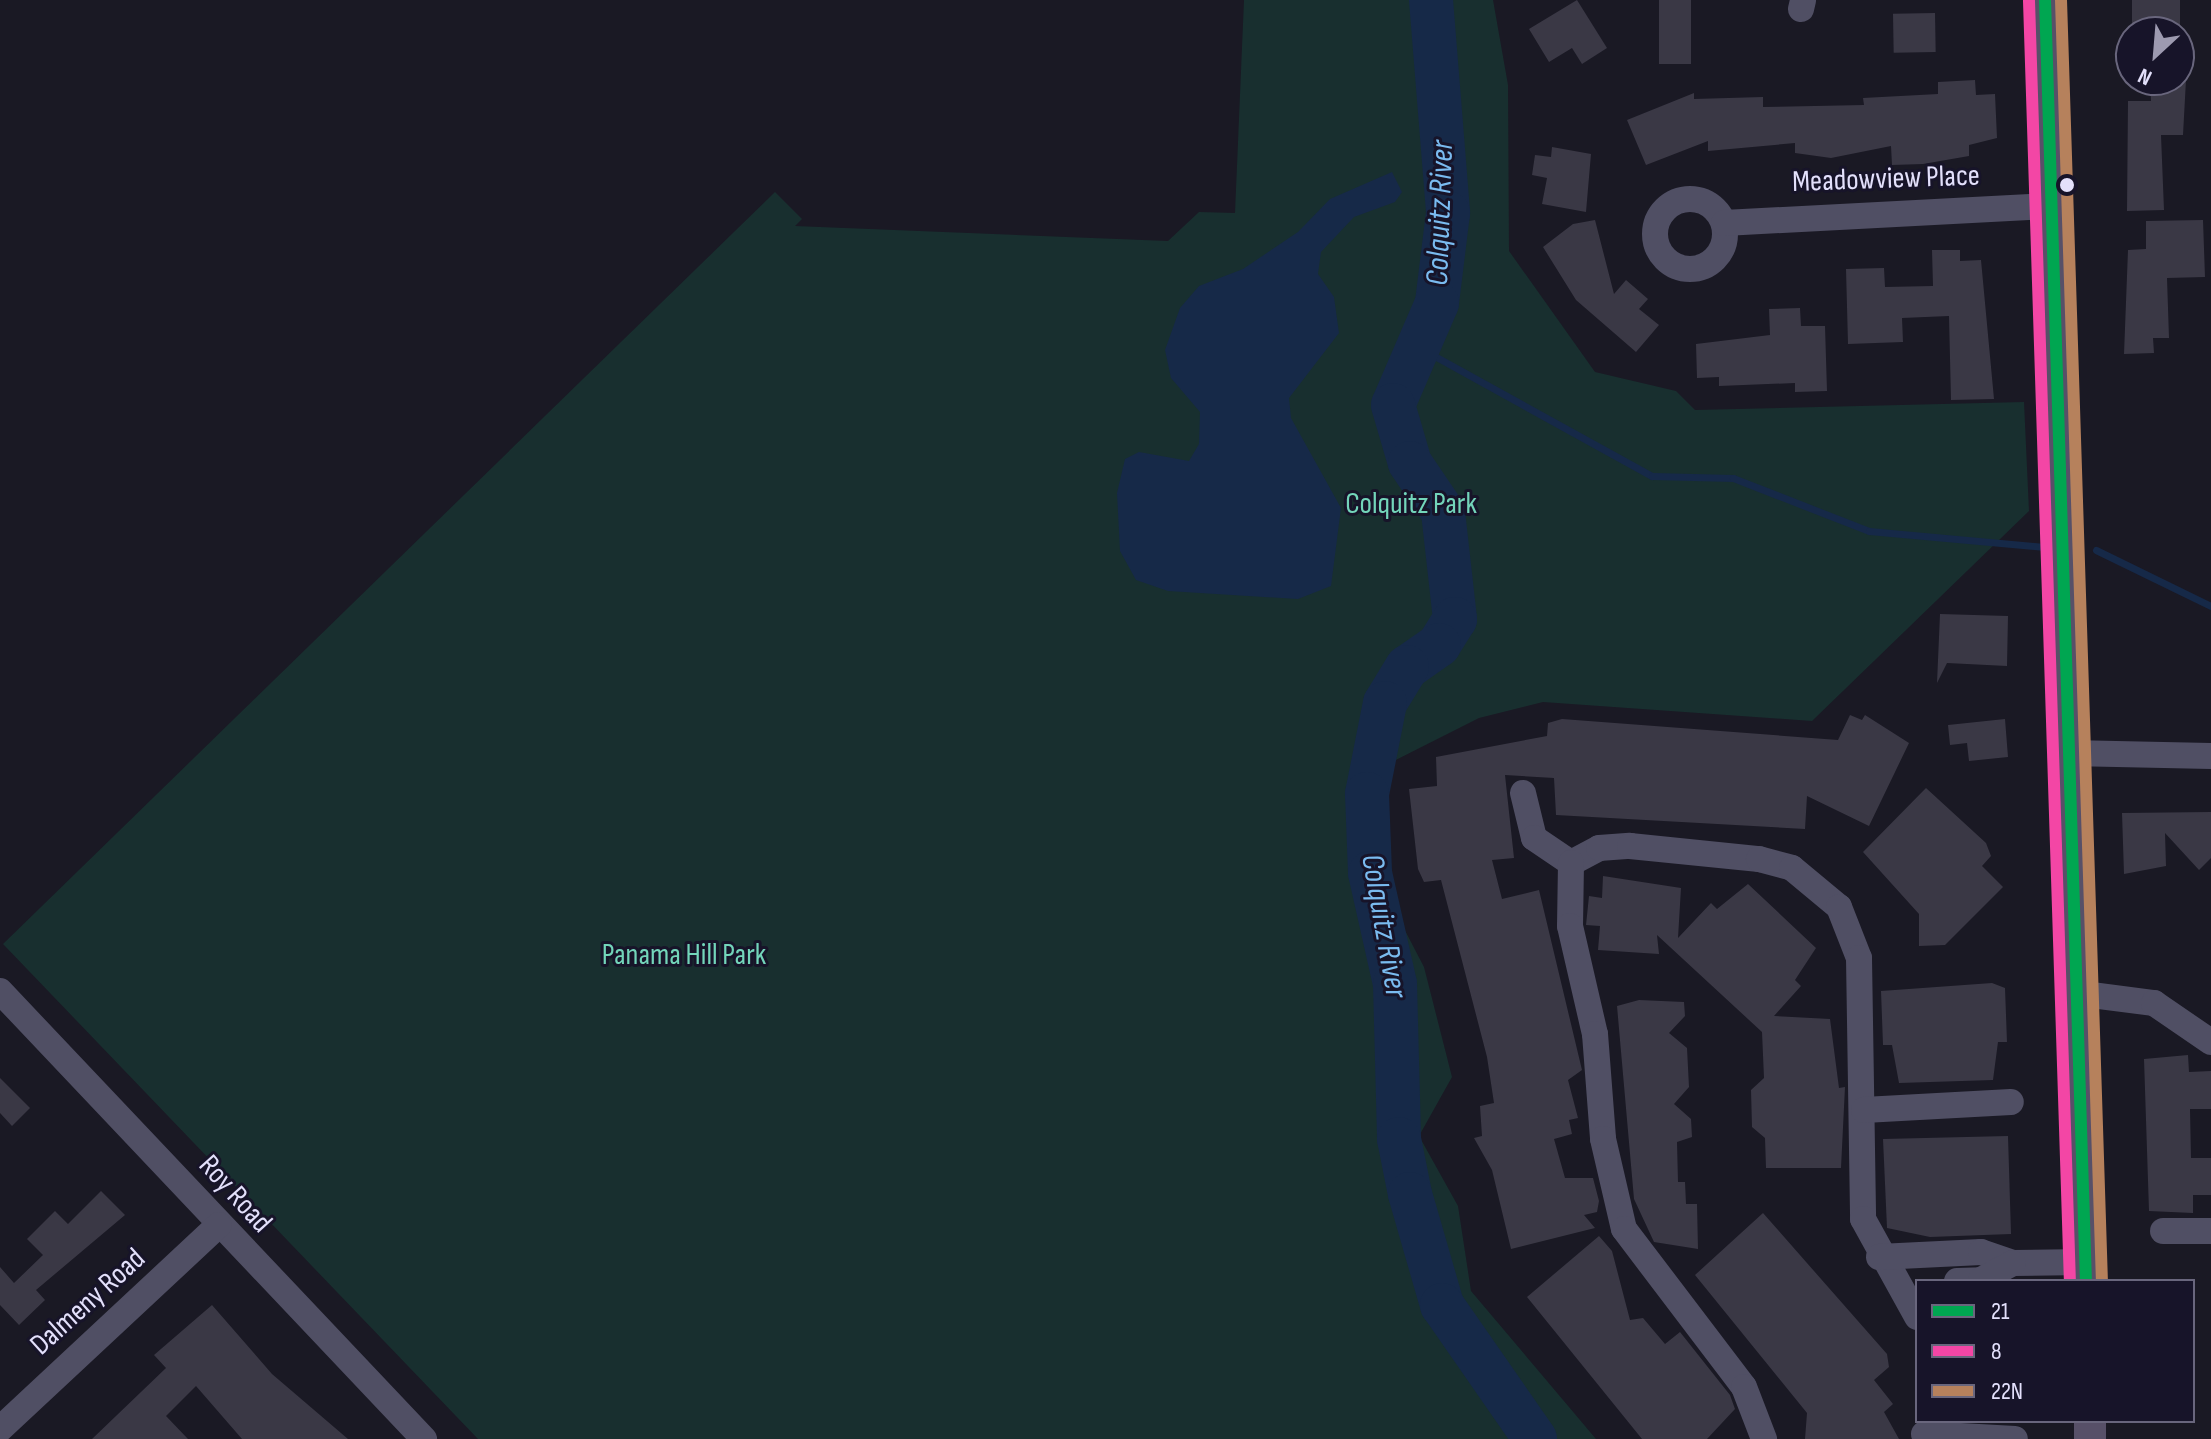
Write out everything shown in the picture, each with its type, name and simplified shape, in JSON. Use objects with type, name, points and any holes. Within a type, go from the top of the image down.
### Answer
[{"type":"main road","points":[[2045,0],[2086,1271]]},
{"type":"street","name":"Meadowview Place","points":[[1724,223],[2051,206]]},
{"type":"street","points":[[2069,753],[2211,756]]},
{"type":"street","points":[[1523,793],[1534,838],[1571,863]]},
{"type":"street","points":[[1571,863],[1599,848],[1630,846],[1759,859],[1818,885],[1839,907],[1859,958],[1864,1110],[1863,1219],[1879,1257],[1909,1283],[1915,1308]]},
{"type":"street","points":[[1571,863],[1570,926],[1595,1034],[1603,1139],[1624,1229],[1744,1387],[1764,1439]]},
{"type":"street","name":"Roy Road","points":[[0,991],[424,1439]]},
{"type":"street","points":[[2076,993],[2154,1003],[2211,1042]]},
{"type":"street","points":[[1864,1110],[2011,1102]]},
{"type":"street","name":"Dalmeny Road","points":[[0,1429],[219,1225]]},
{"type":"street","points":[[2163,1231],[2211,1231]]},
{"type":"street","points":[[1879,1257],[1981,1252],[2013,1263],[2086,1271]]},
{"type":"street","points":[[1983,1279],[2013,1263]]},
{"type":"street","points":[[1924,1431],[2015,1439]]},
{"type":"green space","name":"Panama Hill Park","points":[[1244,0],[1493,0],[1508,85],[1509,251],[1595,372],[1676,391],[1695,410],[2024,402],[2029,511],[1812,721],[1543,702],[1479,718],[1374,771],[1386,894],[1424,967],[1452,1077],[1419,1136],[1458,1206],[1471,1291],[1596,1439],[478,1439],[3,944],[775,192],[802,219],[795,226],[1168,241],[1199,212],[1235,213]]},
{"type":"water","points":[[1392,172],[1402,192],[1395,202],[1354,217],[1321,252],[1318,274],[1334,297],[1339,333],[1289,398],[1291,418],[1341,508],[1331,586],[1298,599],[1168,591],[1136,580],[1120,551],[1117,493],[1125,459],[1139,452],[1189,461],[1199,444],[1200,412],[1171,378],[1165,350],[1180,308],[1199,286],[1243,269],[1298,232],[1330,199]]},
{"type":"building","points":[[1577,0],[1607,48],[1582,64],[1572,48],[1549,62],[1529,29]]},
{"type":"building","points":[[1659,0],[1691,0],[1691,64],[1659,64]]},
{"type":"building","points":[[2132,0],[2180,0],[2180,16],[2132,16]]},
{"type":"building","points":[[1935,13],[1936,52],[1894,53],[1893,14]]},
{"type":"building","points":[[1975,80],[1976,95],[1995,94],[1997,138],[1969,145],[1969,156],[1923,164],[1892,165],[1891,146],[1831,158],[1795,153],[1795,143],[1708,151],[1708,141],[1646,165],[1627,120],[1694,93],[1694,99],[1763,97],[1763,107],[1864,105],[1863,98],[1938,94],[1938,82]]},
{"type":"building","points":[[2151,96],[2185,96],[2183,135],[2161,135],[2164,210],[2127,211],[2128,101],[2151,101]]},
{"type":"building","points":[[1552,147],[1591,154],[1586,212],[1542,204],[1547,178],[1532,175],[1535,155],[1551,157]]},
{"type":"building","points":[[1595,220],[1614,294],[1626,280],[1648,299],[1639,309],[1659,325],[1636,352],[1576,300],[1543,247],[1573,224]]},
{"type":"building","points":[[2203,220],[2205,277],[2167,278],[2169,338],[2153,338],[2154,353],[2124,354],[2128,250],[2146,249],[2146,221]]},
{"type":"building","points":[[1932,250],[1960,250],[1960,261],[1981,260],[1994,399],[1951,400],[1949,316],[1902,318],[1903,342],[1848,344],[1846,269],[1884,268],[1885,287],[1933,286]]},
{"type":"building","points":[[1800,308],[1801,326],[1825,326],[1827,391],[1795,392],[1795,383],[1719,386],[1719,377],[1697,378],[1696,344],[1770,335],[1769,309]]},
{"type":"building","points":[[1940,614],[2008,616],[2007,666],[1947,663],[1937,683]]},
{"type":"building","points":[[1850,715],[1862,720],[1865,715],[1909,743],[1869,826],[1807,796],[1805,829],[1556,815],[1554,778],[1505,775],[1514,858],[1492,860],[1502,899],[1539,890],[1582,1070],[1568,1080],[1578,1118],[1569,1120],[1572,1134],[1554,1139],[1565,1178],[1593,1178],[1599,1201],[1597,1212],[1584,1215],[1595,1228],[1511,1249],[1492,1170],[1474,1138],[1482,1136],[1480,1106],[1494,1103],[1487,1057],[1441,880],[1424,882],[1418,869],[1409,789],[1437,786],[1436,757],[1547,736],[1548,723],[1562,719],[1838,740]]},
{"type":"building","points":[[2005,719],[2008,757],[1969,761],[1967,743],[1950,745],[1948,725]]},
{"type":"building","points":[[1926,788],[1986,843],[1991,856],[1982,866],[2003,887],[1945,945],[1919,946],[1919,914],[1863,852]]},
{"type":"building","points":[[2211,812],[2211,858],[2199,870],[2165,833],[2166,866],[2124,874],[2122,813]]},
{"type":"building","points":[[1603,876],[1681,888],[1678,938],[1711,903],[1717,909],[1748,884],[1816,948],[1795,980],[1801,986],[1774,1016],[1830,1019],[1839,1088],[1845,1087],[1841,1168],[1766,1168],[1765,1138],[1752,1127],[1751,1090],[1764,1078],[1762,1032],[1657,935],[1659,954],[1598,950],[1600,926],[1586,925],[1589,896],[1602,898]]},
{"type":"building","points":[[1992,983],[2005,988],[2007,1042],[1998,1042],[1993,1080],[1899,1083],[1892,1045],[1883,1045],[1881,991]]},
{"type":"building","points":[[1639,1000],[1684,1002],[1685,1016],[1669,1033],[1687,1048],[1689,1087],[1674,1104],[1691,1119],[1692,1137],[1677,1142],[1678,1182],[1685,1182],[1686,1204],[1697,1204],[1698,1249],[1654,1242],[1634,1199],[1617,1006]]},
{"type":"building","points":[[2188,1055],[2189,1072],[2211,1071],[2211,1109],[2190,1109],[2191,1158],[2211,1158],[2211,1195],[2193,1195],[2193,1213],[2149,1211],[2144,1059]]},
{"type":"building","points":[[0,1078],[30,1108],[12,1126],[0,1113]]},
{"type":"building","points":[[2008,1136],[2011,1234],[1930,1237],[1887,1228],[1883,1139]]},
{"type":"building","points":[[101,1191],[125,1215],[36,1290],[45,1300],[19,1325],[0,1305],[0,1267],[14,1283],[43,1255],[27,1239],[55,1211],[68,1224]]},
{"type":"building","points":[[1763,1213],[1887,1354],[1889,1367],[1874,1380],[1893,1404],[1884,1412],[1899,1439],[1805,1439],[1807,1413],[1695,1275]]},
{"type":"building","points":[[1599,1236],[1612,1251],[1630,1320],[1643,1318],[1665,1344],[1680,1332],[1730,1395],[1735,1409],[1707,1439],[1642,1439],[1527,1297]]},
{"type":"building","points":[[212,1305],[272,1374],[348,1439],[242,1439],[196,1386],[166,1416],[188,1439],[92,1439],[166,1368],[154,1355]]},
{"type":"waterway","name":"Colquitz River","points":[[1431,0],[1448,213],[1437,303],[1393,405],[1410,463],[1443,512],[1455,619],[1439,645],[1407,667],[1385,703],[1367,794],[1370,873],[1395,984],[1399,1139],[1410,1194],[1442,1305],[1535,1439]]},
{"type":"waterway","points":[[1420,348],[1652,476],[1733,478],[1869,531],[2044,547]]},
{"type":"waterway","points":[[2096,550],[2211,606]]},
{"type":"transit line","name":"21","points":[[2045,0],[2086,1279]]},
{"type":"transit line","name":"22N","points":[[2061,0],[2102,1279]]},
{"type":"transit line","name":"8","points":[[2029,1],[2070,1279]]},
{"type":"park label","name":"Colquitz Park","points":[[1411,504]]}]
